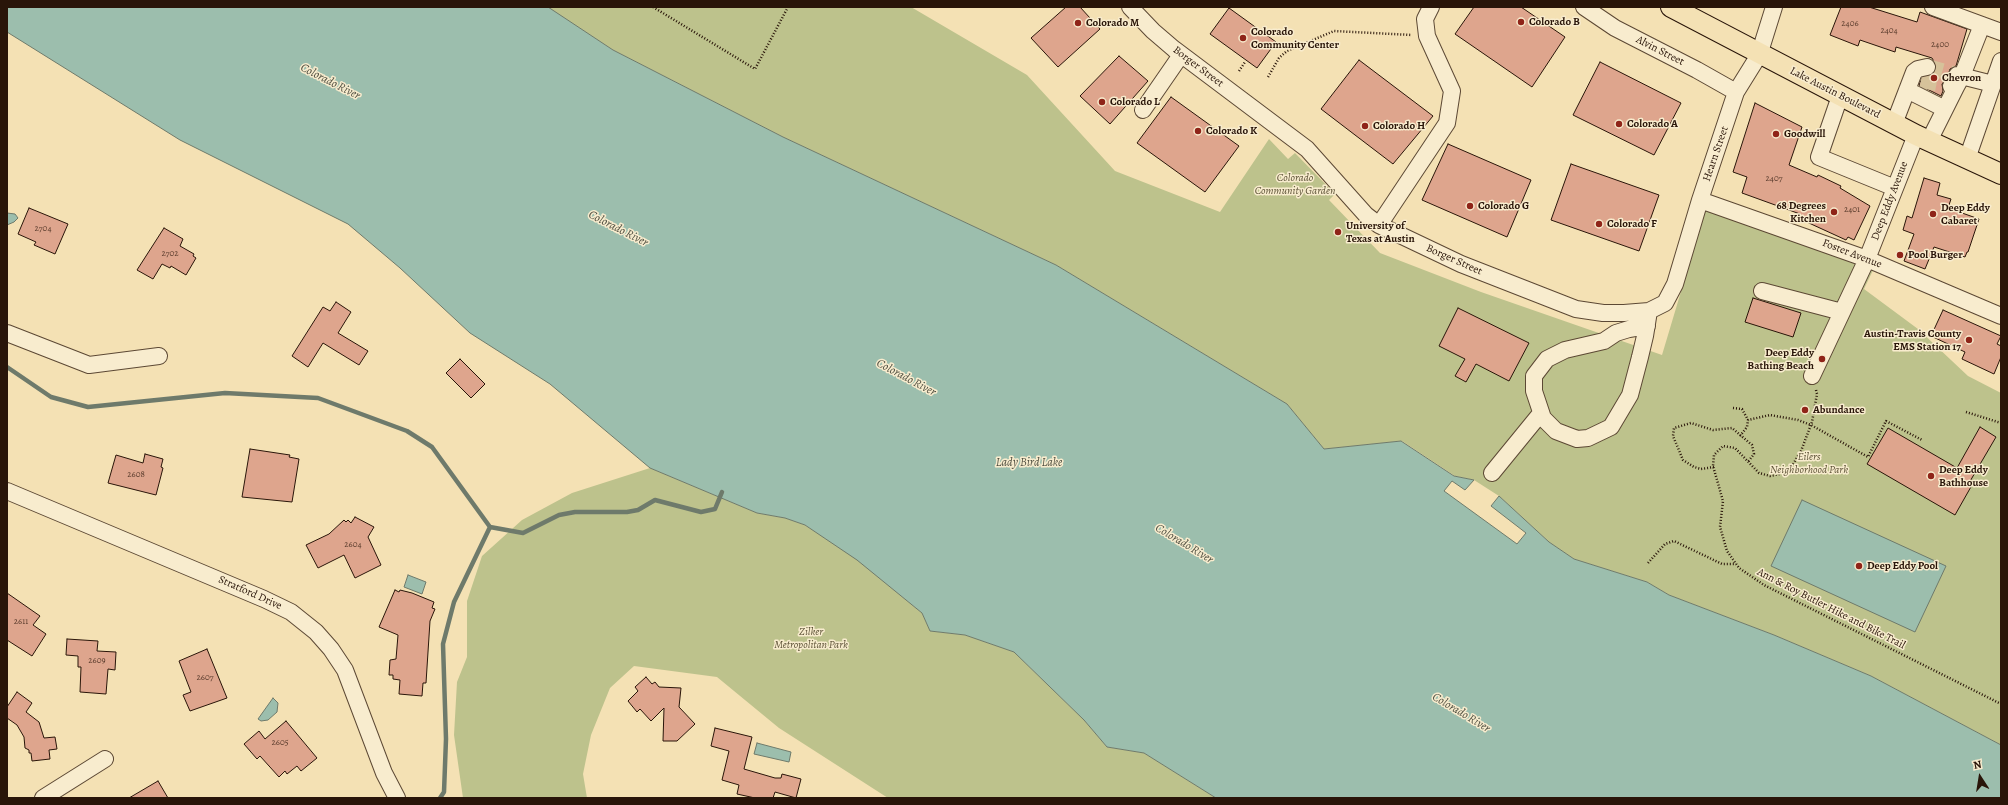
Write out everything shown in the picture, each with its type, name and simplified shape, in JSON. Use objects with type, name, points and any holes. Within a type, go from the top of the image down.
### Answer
[{"type":"main road","name":"Lake Austin Boulevard","points":[[1671,7],[1894,124],[1967,160],[2001,174]]},
{"type":"street","name":"Borger Street","points":[[1130,7],[1153,31],[1181,55],[1307,149],[1366,215],[1379,225],[1461,264],[1576,309],[1648,319],[1665,303]]},
{"type":"street","points":[[1379,225],[1447,123],[1452,91],[1427,36],[1425,19],[1431,7]]},
{"type":"street","name":"Alvin Street","points":[[1584,7],[1615,28],[1697,70],[1736,92]]},
{"type":"street","name":"Hearn Street","points":[[1665,303],[1675,284],[1700,200],[1736,92],[1759,54],[1774,7]]},
{"type":"street","points":[[1933,7],[2001,32]]},
{"type":"street","name":"Deep Eddy Avenue","points":[[1812,376],[1868,259],[1895,188],[1922,138],[1945,109],[1982,25]]},
{"type":"street","points":[[1143,110],[1181,55]]},
{"type":"street","points":[[1967,160],[2001,61]]},
{"type":"street","points":[[1894,124],[1917,79],[1945,109]]},
{"type":"street","points":[[1957,81],[1993,84]]},
{"type":"street","points":[[1840,96],[1819,157],[1895,188]]},
{"type":"street","name":"Foster Avenue","points":[[1700,200],[1868,259],[2001,316]]},
{"type":"street","points":[[1762,290],[1842,312]]},
{"type":"street","points":[[1648,319],[1630,395],[1611,427],[1588,438],[1577,439],[1556,431],[1543,418],[1534,391],[1534,376],[1547,359],[1565,350],[1604,341],[1616,333],[1648,319]]},
{"type":"street","points":[[7,333],[88,365],[159,356]]},
{"type":"street","points":[[1492,473],[1541,413]]},
{"type":"street","name":"Stratford Drive","points":[[7,491],[264,599],[296,616],[316,632],[331,649],[345,670],[384,773],[397,798]]},
{"type":"street","points":[[43,798],[104,759]]},
{"type":"path","points":[[653,7],[755,69],[788,7]]},
{"type":"path","points":[[1268,77],[1279,58],[1287,51],[1334,31],[1427,36]]},
{"type":"path","points":[[1239,71],[1245,62]]},
{"type":"path","points":[[1748,462],[1754,454],[1754,448],[1750,441],[1740,436],[1732,428],[1713,430],[1691,424],[1674,428],[1673,436],[1683,460],[1694,467],[1714,467],[1714,455],[1723,446],[1735,448],[1748,462],[1759,473],[1770,476],[1780,474],[1792,466],[1801,451],[1811,425],[1817,394],[1812,376]]},
{"type":"path","points":[[1733,408],[1742,409],[1748,420],[1747,427],[1740,436]]},
{"type":"path","points":[[1966,412],[2001,423]]},
{"type":"path","points":[[1748,420],[1770,415],[1798,420],[1811,425],[1868,457],[1886,421],[1922,440]]},
{"type":"path","name":"Ann & Roy Butler Hike and Bike Trail","points":[[1714,467],[1723,501],[1720,528],[1727,551],[1739,568],[1764,585],[2001,704]]},
{"type":"path","points":[[1648,563],[1665,544],[1674,541],[1722,564],[1736,564]]},
{"type":"green space","points":[[547,7],[911,7],[1027,75],[1115,171],[1220,212],[1269,139],[1288,159],[1295,153],[1335,194],[1329,200],[1380,253],[1481,292],[1662,355],[1706,208],[1876,264],[1864,289],[1918,329],[1968,376],[2001,393],[2001,745],[1871,676],[1774,635],[1669,595],[1647,582],[1574,559],[1549,542],[1499,496],[1474,480],[1455,476],[1402,441],[1324,449],[1287,404],[1056,265],[783,137],[613,50]]},
{"type":"green space","name":"Zilker Metropolitan Park","points":[[650,468],[757,513],[785,518],[805,525],[857,559],[922,613],[930,631],[965,635],[1014,652],[1084,720],[1107,747],[1144,753],[1216,798],[888,798],[779,728],[717,677],[634,666],[610,688],[591,735],[583,774],[587,798],[463,798],[454,735],[457,682],[467,657],[467,601],[482,556],[522,520],[572,493]]},
{"type":"water","name":"Lady Bird Lake","points":[[7,7],[548,7],[613,50],[783,137],[1056,265],[1287,404],[1324,449],[1401,441],[1454,476],[1474,480],[1465,490],[1452,481],[1444,491],[1517,544],[1526,533],[1491,506],[1499,496],[1549,542],[1574,559],[1647,582],[1669,595],[1774,635],[1871,676],[2001,745],[2001,798],[1216,798],[1144,753],[1107,747],[1084,720],[1014,652],[965,635],[930,631],[922,613],[857,560],[805,525],[785,518],[757,513],[650,468],[550,384],[470,333],[400,268],[348,224],[180,140],[7,32]]},
{"type":"water","points":[[7,213],[15,214],[18,218],[14,222],[7,225]]},
{"type":"water","name":"Deep Eddy Pool","points":[[1802,500],[1946,566],[1915,632],[1771,566]]},
{"type":"water","points":[[408,575],[426,582],[422,594],[404,587]]},
{"type":"water","points":[[273,698],[278,703],[277,712],[268,720],[261,721],[258,719]]},
{"type":"water","points":[[757,743],[791,752],[789,762],[754,754]]},
{"type":"building","points":[[1066,7],[1080,7],[1100,29],[1058,67],[1031,38]]},
{"type":"building","points":[[1474,7],[1521,7],[1565,37],[1532,87],[1455,34]]},
{"type":"building","points":[[1841,7],[1869,7],[1917,22],[1920,12],[1967,29],[1956,66],[1950,69],[1948,77],[1942,84],[1943,91],[1941,96],[1919,85],[1922,78],[1933,74],[1936,70],[1936,65],[1932,58],[1896,47],[1895,52],[1860,40],[1858,46],[1830,35]]},
{"type":"building","name":"Colorado Community Center","points":[[1229,8],[1276,42],[1257,68],[1210,34]]},
{"type":"building","points":[[1119,56],[1148,81],[1110,124],[1080,96]]},
{"type":"building","points":[[1359,60],[1433,116],[1393,164],[1321,109]]},
{"type":"building","points":[[1600,62],[1681,103],[1654,155],[1573,115]]},
{"type":"building","points":[[1171,97],[1239,146],[1205,192],[1137,143]]},
{"type":"building","points":[[1755,103],[1802,127],[1789,165],[1817,177],[1818,175],[1841,186],[1840,188],[1870,206],[1854,240],[1848,237],[1846,240],[1798,218],[1800,214],[1742,193],[1747,177],[1733,172]]},
{"type":"building","points":[[1448,144],[1531,180],[1507,237],[1422,200]]},
{"type":"building","points":[[1571,164],[1659,195],[1639,251],[1551,220]]},
{"type":"building","points":[[1924,178],[1940,183],[1937,195],[1951,199],[1948,208],[1979,219],[1965,257],[1934,247],[1925,269],[1904,261],[1914,234],[1903,230],[1907,216],[1912,218]]},
{"type":"building","points":[[29,208],[68,224],[55,254],[34,245],[36,242],[18,234]]},
{"type":"building","points":[[164,228],[183,239],[180,246],[194,254],[193,256],[196,258],[186,275],[171,266],[170,268],[162,264],[153,279],[137,270]]},
{"type":"building","points":[[1753,298],[1801,313],[1793,337],[1745,322]]},
{"type":"building","points":[[336,302],[351,312],[338,333],[368,351],[359,365],[323,343],[308,367],[292,356],[323,307],[330,311]]},
{"type":"building","points":[[1458,308],[1529,343],[1509,381],[1476,364],[1466,382],[1455,376],[1465,359],[1439,346]]},
{"type":"building","name":"Austin-Travis County EMS Station 17","points":[[1943,310],[2001,336],[1997,344],[2001,346],[2001,357],[1994,374],[1962,359],[1965,352],[1931,336]]},
{"type":"building","points":[[460,359],[485,384],[471,398],[446,373]]},
{"type":"building","name":"Deep Eddy Bathhouse","points":[[1980,427],[1996,437],[1969,483],[1972,485],[1955,515],[1867,464],[1888,428],[1957,468]]},
{"type":"building","points":[[250,449],[290,455],[289,457],[299,459],[292,502],[242,497]]},
{"type":"building","points":[[145,454],[163,459],[161,467],[163,468],[156,495],[108,483],[116,455],[143,463]]},
{"type":"building","points":[[355,517],[374,527],[368,537],[381,565],[355,578],[344,555],[318,568],[306,545],[329,534],[344,520],[346,522],[348,520],[351,523]]},
{"type":"building","points":[[395,590],[399,592],[400,590],[412,593],[434,602],[432,608],[435,609],[430,621],[426,683],[423,683],[422,696],[399,694],[400,680],[393,679],[393,675],[389,675],[390,660],[396,659],[398,635],[379,627]]},
{"type":"building","points":[[7,593],[40,616],[33,625],[46,634],[32,656],[7,640]]},
{"type":"building","points":[[67,639],[98,641],[97,651],[116,652],[115,670],[108,669],[106,694],[80,692],[81,667],[78,667],[78,656],[66,655]]},
{"type":"building","points":[[207,649],[227,698],[190,711],[183,695],[191,692],[179,661]]},
{"type":"building","points":[[646,677],[652,684],[655,682],[659,687],[681,688],[679,707],[695,724],[677,741],[663,741],[664,708],[651,721],[640,709],[637,712],[628,701],[638,691],[635,687]]},
{"type":"building","points":[[17,692],[32,703],[26,712],[39,722],[44,738],[55,737],[57,749],[49,750],[50,759],[32,761],[31,753],[29,753],[29,750],[25,748],[24,737],[17,725],[7,718],[7,707]]},
{"type":"building","points":[[286,721],[317,758],[301,771],[297,766],[287,774],[285,771],[279,777],[260,756],[257,759],[244,744],[259,731],[265,739]]},
{"type":"building","points":[[715,728],[752,737],[744,769],[775,778],[781,778],[782,774],[801,779],[796,798],[775,792],[773,798],[755,798],[737,794],[739,785],[722,780],[729,751],[711,746]]},
{"type":"building","points":[[158,781],[168,798],[129,798]]},
{"type":"waterway","points":[[7,367],[51,397],[88,407],[225,393],[318,398],[407,431],[432,447],[490,527],[523,533],[559,515],[575,512],[627,512],[638,510],[655,500],[701,512],[715,509],[722,492]]},
{"type":"waterway","points":[[440,798],[444,792],[446,739],[443,644],[454,602],[490,527]]},
{"type":"tunnel","points":[[1927,67],[1957,75]]},
{"type":"tunnel","points":[[1921,80],[1951,86]]},
{"type":"place","name":"Colorado B","points":[[1521,22]]},
{"type":"place","name":"Colorado M","points":[[1078,23]]},
{"type":"place","name":"Colorado Community Center","points":[[1243,38]]},
{"type":"place","name":"Chevron","points":[[1934,78]]},
{"type":"place","name":"Colorado L","points":[[1102,102]]},
{"type":"place","name":"Colorado A","points":[[1619,124]]},
{"type":"place","name":"Colorado H","points":[[1365,126]]},
{"type":"place","name":"Colorado K","points":[[1198,131]]},
{"type":"place","name":"Goodwill","points":[[1776,134]]},
{"type":"place","name":"Colorado G","points":[[1470,206]]},
{"type":"place","name":"68 Degrees Kitchen","points":[[1834,212]]},
{"type":"place","name":"Deep Eddy Cabaret","points":[[1933,214]]},
{"type":"place","name":"Colorado F","points":[[1599,224]]},
{"type":"place","name":"University of Texas at Austin","points":[[1338,232]]},
{"type":"place","name":"Pool Burger","points":[[1900,255]]},
{"type":"place","name":"Austin-Travis County EMS Station 17","points":[[1969,340]]},
{"type":"place","name":"Deep Eddy Bathing Beach","points":[[1822,359]]},
{"type":"place","name":"Abundance","points":[[1805,410]]},
{"type":"place","name":"Deep Eddy Bathhouse","points":[[1931,476]]},
{"type":"place","name":"Deep Eddy Pool","points":[[1859,566]]},
{"type":"water label","name":"Colorado River","points":[[330,82]]},
{"type":"water label","name":"Colorado River","points":[[618,229]]},
{"type":"water label","name":"Colorado River","points":[[906,378]]},
{"type":"water label","name":"Colorado River","points":[[1184,544]]},
{"type":"water label","name":"Colorado River","points":[[1461,713]]},
{"type":"park label","name":"Colorado Community Garden","points":[[1295,184]]},
{"type":"park label","name":"Eilers Neighborhood Park","points":[[1809,463]]}]
